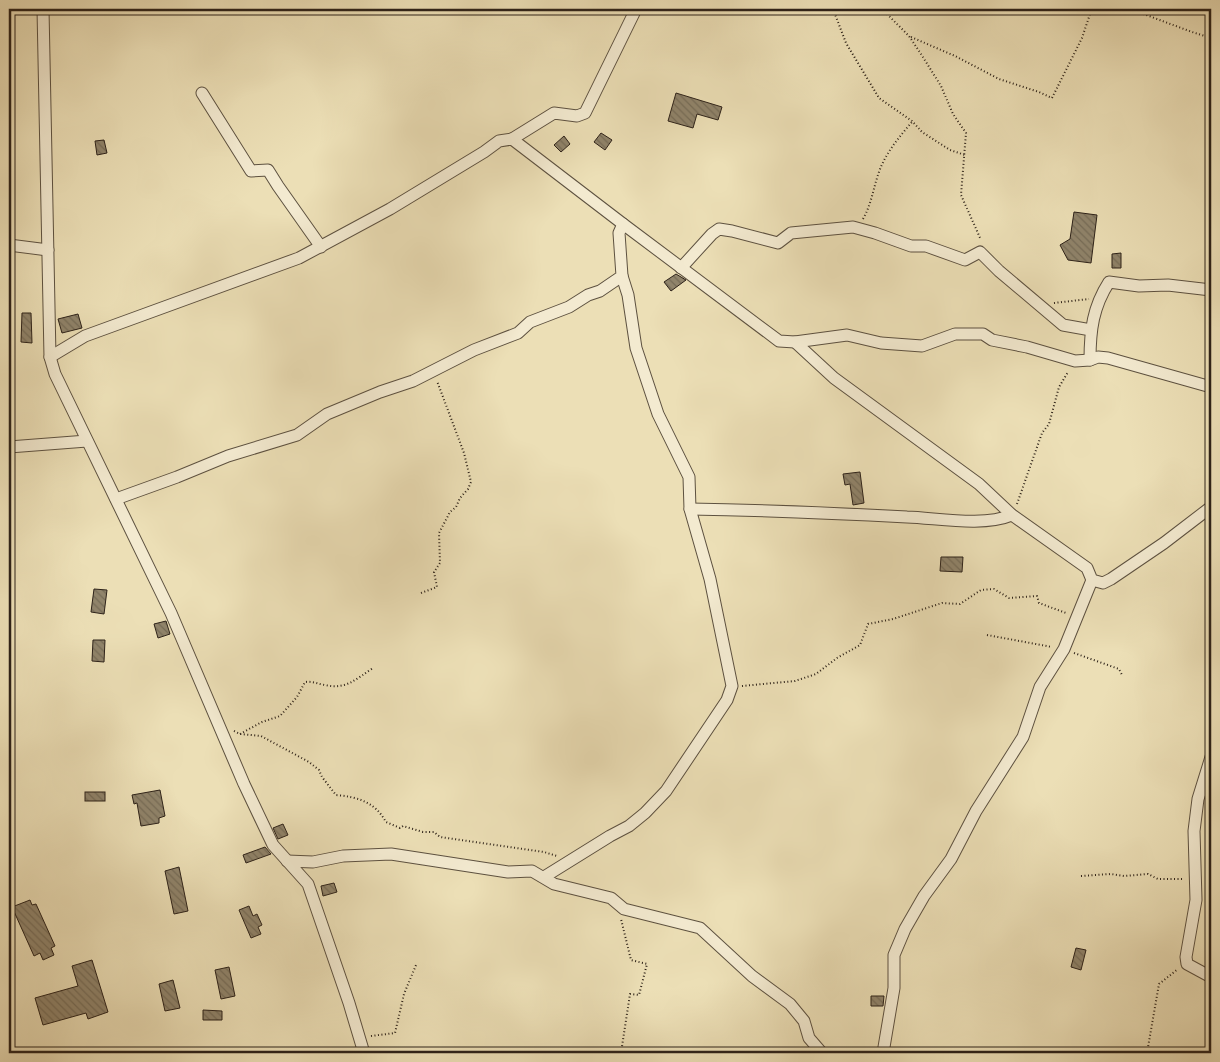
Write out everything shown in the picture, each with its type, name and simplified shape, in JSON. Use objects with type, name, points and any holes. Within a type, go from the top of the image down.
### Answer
[{"type":"street","points":[[43,9],[50,357],[55,374],[171,613],[244,784],[273,845],[308,884],[364,1053]]},
{"type":"street","points":[[50,357],[85,336],[299,258],[390,210],[499,141],[512,139],[554,113],[577,116],[585,113],[636,9]]},
{"type":"street","points":[[202,94],[251,171],[268,170],[321,246]]},
{"type":"street","points":[[512,139],[622,224],[780,341],[795,342],[847,335],[881,343],[922,346],[955,334],[983,334],[992,340],[1027,347],[1075,361],[1090,360],[1098,357],[1108,358],[1211,387]]},
{"type":"street","points":[[544,878],[629,826],[645,813],[666,791],[727,700],[732,686],[710,579],[690,509],[688,478],[658,414],[636,348],[628,295],[622,276],[619,233],[622,224]]},
{"type":"street","points":[[681,268],[712,234],[719,229],[778,243],[791,233],[853,226],[911,246],[926,246],[965,260],[980,252],[998,271],[1063,325],[1091,330]]},
{"type":"street","points":[[9,245],[48,250]]},
{"type":"street","points":[[116,499],[228,456],[297,435],[327,414],[380,392],[413,381],[474,350],[518,333],[530,322],[569,307],[588,295],[600,291],[622,276]]},
{"type":"street","points":[[1090,360],[1091,330],[1099,298],[1109,282],[1139,286],[1168,285],[1211,290]]},
{"type":"street","points":[[795,342],[834,378],[979,484],[1012,515],[1087,568],[1092,580],[1064,649],[1040,687],[1023,736],[976,811],[951,859],[924,896],[905,929],[894,955],[894,988],[883,1053]]},
{"type":"street","points":[[9,447],[88,441]]},
{"type":"street","points":[[1092,580],[1103,583],[1111,579],[1164,543],[1211,507]]},
{"type":"street","points":[[690,509],[956,520],[1002,519],[1012,515]]},
{"type":"street","points":[[1211,757],[1198,799],[1194,831],[1196,900],[1186,958],[1187,964],[1211,977]]},
{"type":"street","points":[[287,861],[313,862],[343,856],[391,854],[508,872],[532,871],[554,884],[611,898],[624,909],[700,928],[752,976],[790,1004],[804,1021],[809,1038],[822,1053]]},
{"type":"path","points":[[833,9],[846,43],[879,98],[912,121],[922,132],[950,150],[965,155]]},
{"type":"path","points":[[882,9],[909,36],[922,54],[941,86],[953,114],[966,133],[961,195],[982,241],[980,252]]},
{"type":"path","points":[[909,36],[955,56],[999,79],[1052,98],[1082,38],[1091,11],[1101,9]]},
{"type":"path","points":[[1130,9],[1211,38]]},
{"type":"path","points":[[853,226],[863,218],[870,203],[878,173],[897,139],[912,121]]},
{"type":"path","points":[[1042,306],[1052,303],[1099,298]]},
{"type":"path","points":[[1012,515],[1042,433],[1049,424],[1059,387],[1075,361]]},
{"type":"path","points":[[420,593],[437,588],[434,572],[440,562],[439,533],[450,512],[456,507],[471,482],[464,453],[441,396],[439,384],[431,373]]},
{"type":"path","points":[[732,686],[795,681],[816,674],[837,658],[860,645],[868,624],[892,619],[942,603],[960,604],[981,590],[994,588],[1009,598],[1037,596],[1039,603],[1077,616]]},
{"type":"path","points":[[987,635],[1064,649],[1119,669],[1122,674]]},
{"type":"path","points":[[240,734],[262,722],[280,716],[297,697],[305,682],[327,686],[346,686],[373,668]]},
{"type":"path","points":[[218,724],[240,734],[261,736],[309,762],[319,770],[336,795],[354,796],[379,810],[386,822],[400,828],[404,826],[423,832],[434,832],[440,837],[544,852],[572,860]]},
{"type":"path","points":[[1081,876],[1148,874],[1158,878],[1196,880]]},
{"type":"path","points":[[618,904],[630,960],[647,964],[639,995],[630,994],[621,1053]]},
{"type":"path","points":[[1147,1053],[1159,984],[1187,964]]},
{"type":"path","points":[[359,1038],[395,1033],[404,994],[416,965]]},
{"type":"building","points":[[676,93],[722,107],[718,120],[697,114],[693,128],[668,121]]},
{"type":"building","points":[[601,133],[612,140],[605,150],[594,142]]},
{"type":"building","points":[[564,136],[570,144],[561,152],[554,145]]},
{"type":"building","points":[[104,140],[107,153],[97,155],[95,141]]},
{"type":"building","points":[[1074,212],[1097,215],[1091,263],[1068,260],[1060,245],[1070,239]]},
{"type":"building","points":[[1121,253],[1121,268],[1112,268],[1112,254]]},
{"type":"building","points":[[676,274],[686,280],[671,291],[664,282]]},
{"type":"building","points":[[22,313],[31,313],[32,343],[21,342]]},
{"type":"building","points":[[78,314],[82,328],[62,333],[58,319]]},
{"type":"building","points":[[860,472],[864,503],[853,505],[850,484],[845,485],[843,474]]},
{"type":"building","points":[[941,557],[963,557],[962,572],[940,571]]},
{"type":"building","points":[[94,589],[107,590],[104,614],[91,612]]},
{"type":"building","points":[[166,621],[170,634],[158,638],[154,624]]},
{"type":"building","points":[[93,640],[105,640],[104,662],[92,661]]},
{"type":"building","points":[[160,790],[165,816],[159,818],[159,823],[141,826],[137,803],[134,804],[132,795]]},
{"type":"building","points":[[85,792],[105,792],[105,801],[85,801]]},
{"type":"building","points":[[283,824],[288,835],[278,839],[273,828]]},
{"type":"building","points":[[265,847],[271,854],[246,863],[243,855]]},
{"type":"building","points":[[179,867],[188,911],[174,914],[165,871]]},
{"type":"building","points":[[334,883],[337,892],[323,896],[321,886]]},
{"type":"building","points":[[30,900],[32,905],[36,904],[55,946],[51,948],[54,955],[43,960],[40,953],[34,956],[12,907]]},
{"type":"building","points":[[249,906],[253,916],[257,914],[262,925],[258,927],[261,934],[251,938],[239,910]]},
{"type":"building","points":[[1076,948],[1086,950],[1081,970],[1071,967]]},
{"type":"building","points":[[92,960],[108,1012],[88,1019],[86,1013],[43,1025],[35,998],[78,986],[72,966]]},
{"type":"building","points":[[229,967],[235,996],[221,999],[215,970]]},
{"type":"building","points":[[173,980],[180,1008],[165,1011],[159,984]]},
{"type":"building","points":[[871,996],[884,996],[883,1006],[871,1006]]},
{"type":"building","points":[[203,1010],[222,1011],[222,1020],[203,1020]]}]
